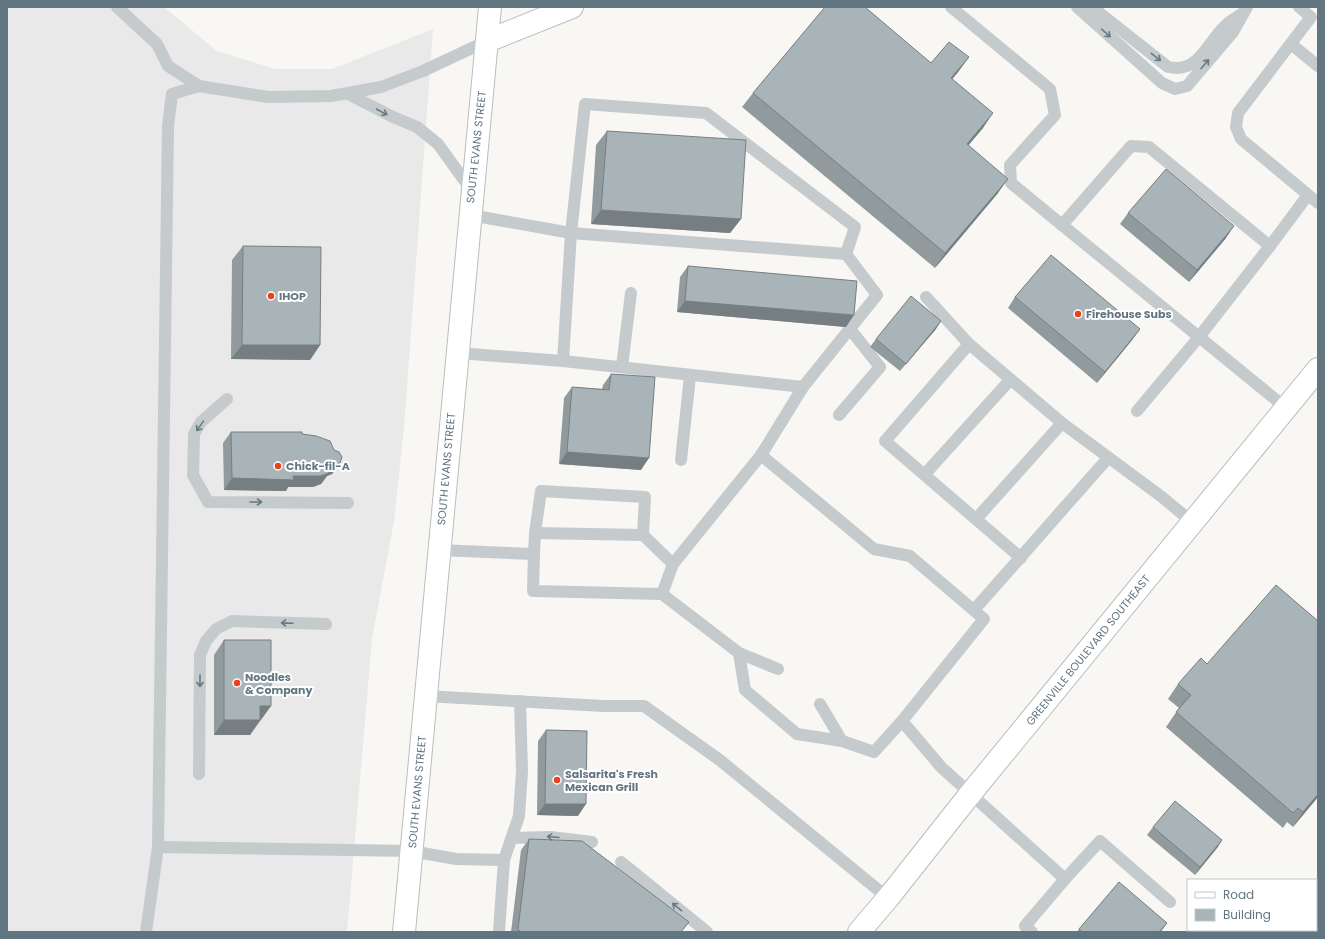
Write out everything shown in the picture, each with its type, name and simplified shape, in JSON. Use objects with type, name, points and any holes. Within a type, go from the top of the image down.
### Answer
[{"type":"main road","name":"SOUTH EVANS STREET","points":[[404,932],[490,7]]},
{"type":"main road","points":[[487,41],[572,7]]},
{"type":"main road","name":"GREENVILLE BOULEVARD SOUTHEAST","points":[[859,932],[1318,369]]},
{"type":"lane","points":[[116,7],[157,44],[168,66],[199,86],[268,97],[332,96],[381,87],[423,72],[487,41]]},
{"type":"lane","points":[[951,7],[1050,89],[1056,114],[1010,165],[1011,183],[1286,408]]},
{"type":"lane","points":[[1077,7],[1162,83],[1175,89],[1187,86],[1233,32],[1246,10]]},
{"type":"lane","points":[[1092,7],[1168,67],[1179,70],[1188,67],[1203,54],[1226,24],[1246,10]]},
{"type":"lane","points":[[1299,7],[1315,13],[1238,113],[1236,127],[1241,140],[1318,203]]},
{"type":"lane","points":[[1290,44],[1315,62]]},
{"type":"lane","points":[[146,932],[158,847],[168,126],[172,94],[199,86]]},
{"type":"lane","points":[[348,94],[393,117],[417,127],[438,144],[472,191]]},
{"type":"lane","points":[[563,362],[571,233],[585,104],[706,113],[855,227],[846,254]]},
{"type":"lane","points":[[1062,225],[1131,146],[1149,147],[1270,246]]},
{"type":"lane","points":[[1137,411],[1199,337],[1308,195]]},
{"type":"lane","points":[[470,214],[571,233],[846,254],[877,295],[803,387],[761,455],[673,564],[662,594]]},
{"type":"lane","points":[[622,368],[632,293]]},
{"type":"lane","points":[[926,297],[969,344],[1010,380],[1108,458],[1162,497],[1192,522]]},
{"type":"lane","points":[[839,415],[880,367],[850,330]]},
{"type":"lane","points":[[969,344],[885,441],[1021,558]]},
{"type":"lane","points":[[457,353],[563,362],[803,387]]},
{"type":"lane","points":[[680,460],[690,376]]},
{"type":"lane","points":[[925,474],[1010,380]]},
{"type":"lane","points":[[228,399],[202,422],[194,434],[193,476],[208,502],[348,503]]},
{"type":"lane","points":[[976,518],[1062,422]]},
{"type":"lane","points":[[739,654],[745,690],[797,734],[842,741],[874,752],[902,721],[984,619],[910,556],[874,549],[761,455]]},
{"type":"lane","points":[[974,610],[1108,458]]},
{"type":"lane","points":[[643,535],[645,497],[542,491],[534,554],[533,591],[662,594],[739,654],[778,669]]},
{"type":"lane","points":[[536,533],[643,535],[673,564]]},
{"type":"lane","points":[[439,550],[534,554]]},
{"type":"lane","points":[[199,774],[200,655],[206,641],[216,629],[232,622],[326,624]]},
{"type":"lane","points":[[425,696],[604,706],[644,706],[721,761],[888,898]]},
{"type":"lane","points":[[499,932],[504,860],[518,816],[522,771],[520,701]]},
{"type":"lane","points":[[820,704],[842,741]]},
{"type":"lane","points":[[902,721],[941,767],[1065,879]]},
{"type":"lane","points":[[512,838],[551,836],[592,842]]},
{"type":"lane","points":[[1032,932],[1025,926],[1100,841],[1170,902]]},
{"type":"lane","points":[[158,847],[411,850],[456,859],[504,860]]},
{"type":"lane","points":[[621,862],[707,932]]},
{"type":"shaded area","points":[[7,7],[164,7],[217,51],[275,69],[332,69],[433,29],[404,428],[394,521],[372,639],[347,932],[7,932]]},
{"type":"building","points":[[825,7],[865,7],[931,63],[949,42],[969,57],[951,78],[993,113],[967,144],[1008,179],[945,253],[753,93]]},
{"type":"building","points":[[607,131],[746,140],[741,219],[601,210]]},
{"type":"building","points":[[1166,169],[1234,226],[1197,270],[1128,213]]},
{"type":"building","name":"IHOP","points":[[243,246],[321,247],[320,345],[242,345]]},
{"type":"building","points":[[1051,255],[1140,329],[1105,372],[1015,297]]},
{"type":"building","points":[[688,266],[857,281],[854,315],[685,301]]},
{"type":"building","points":[[911,296],[941,321],[906,364],[876,339]]},
{"type":"building","points":[[611,374],[655,377],[649,458],[567,452],[572,387],[609,390]]},
{"type":"building","name":"Chick-fil-A","points":[[231,432],[302,432],[302,434],[316,436],[330,441],[334,450],[339,452],[342,457],[340,463],[328,467],[329,473],[321,476],[293,476],[294,480],[232,478]]},
{"type":"building","points":[[1276,585],[1318,621],[1318,794],[1303,812],[1298,808],[1293,813],[1176,712],[1191,695],[1178,684],[1201,658],[1207,664]]},
{"type":"building","name":"Noodles & Company","points":[[224,640],[271,640],[271,706],[260,706],[260,720],[224,720]]},
{"type":"building","points":[[546,730],[587,731],[586,804],[545,804]]},
{"type":"building","points":[[1175,801],[1222,840],[1200,867],[1153,827]]},
{"type":"building","points":[[529,839],[582,841],[689,922],[681,932],[521,932],[518,929]]},
{"type":"building","points":[[1119,882],[1167,923],[1159,932],[1082,932],[1079,929]]},
{"type":"place","name":"IHOP","points":[[271,296]]},
{"type":"place","name":"Firehouse Subs","points":[[1078,314]]},
{"type":"place","name":"Chick-fil-A","points":[[278,466]]},
{"type":"place","name":"Noodles & Company","points":[[237,683]]},
{"type":"place","name":"Salsarita's Fresh Mexican Grill","points":[[557,780]]}]
